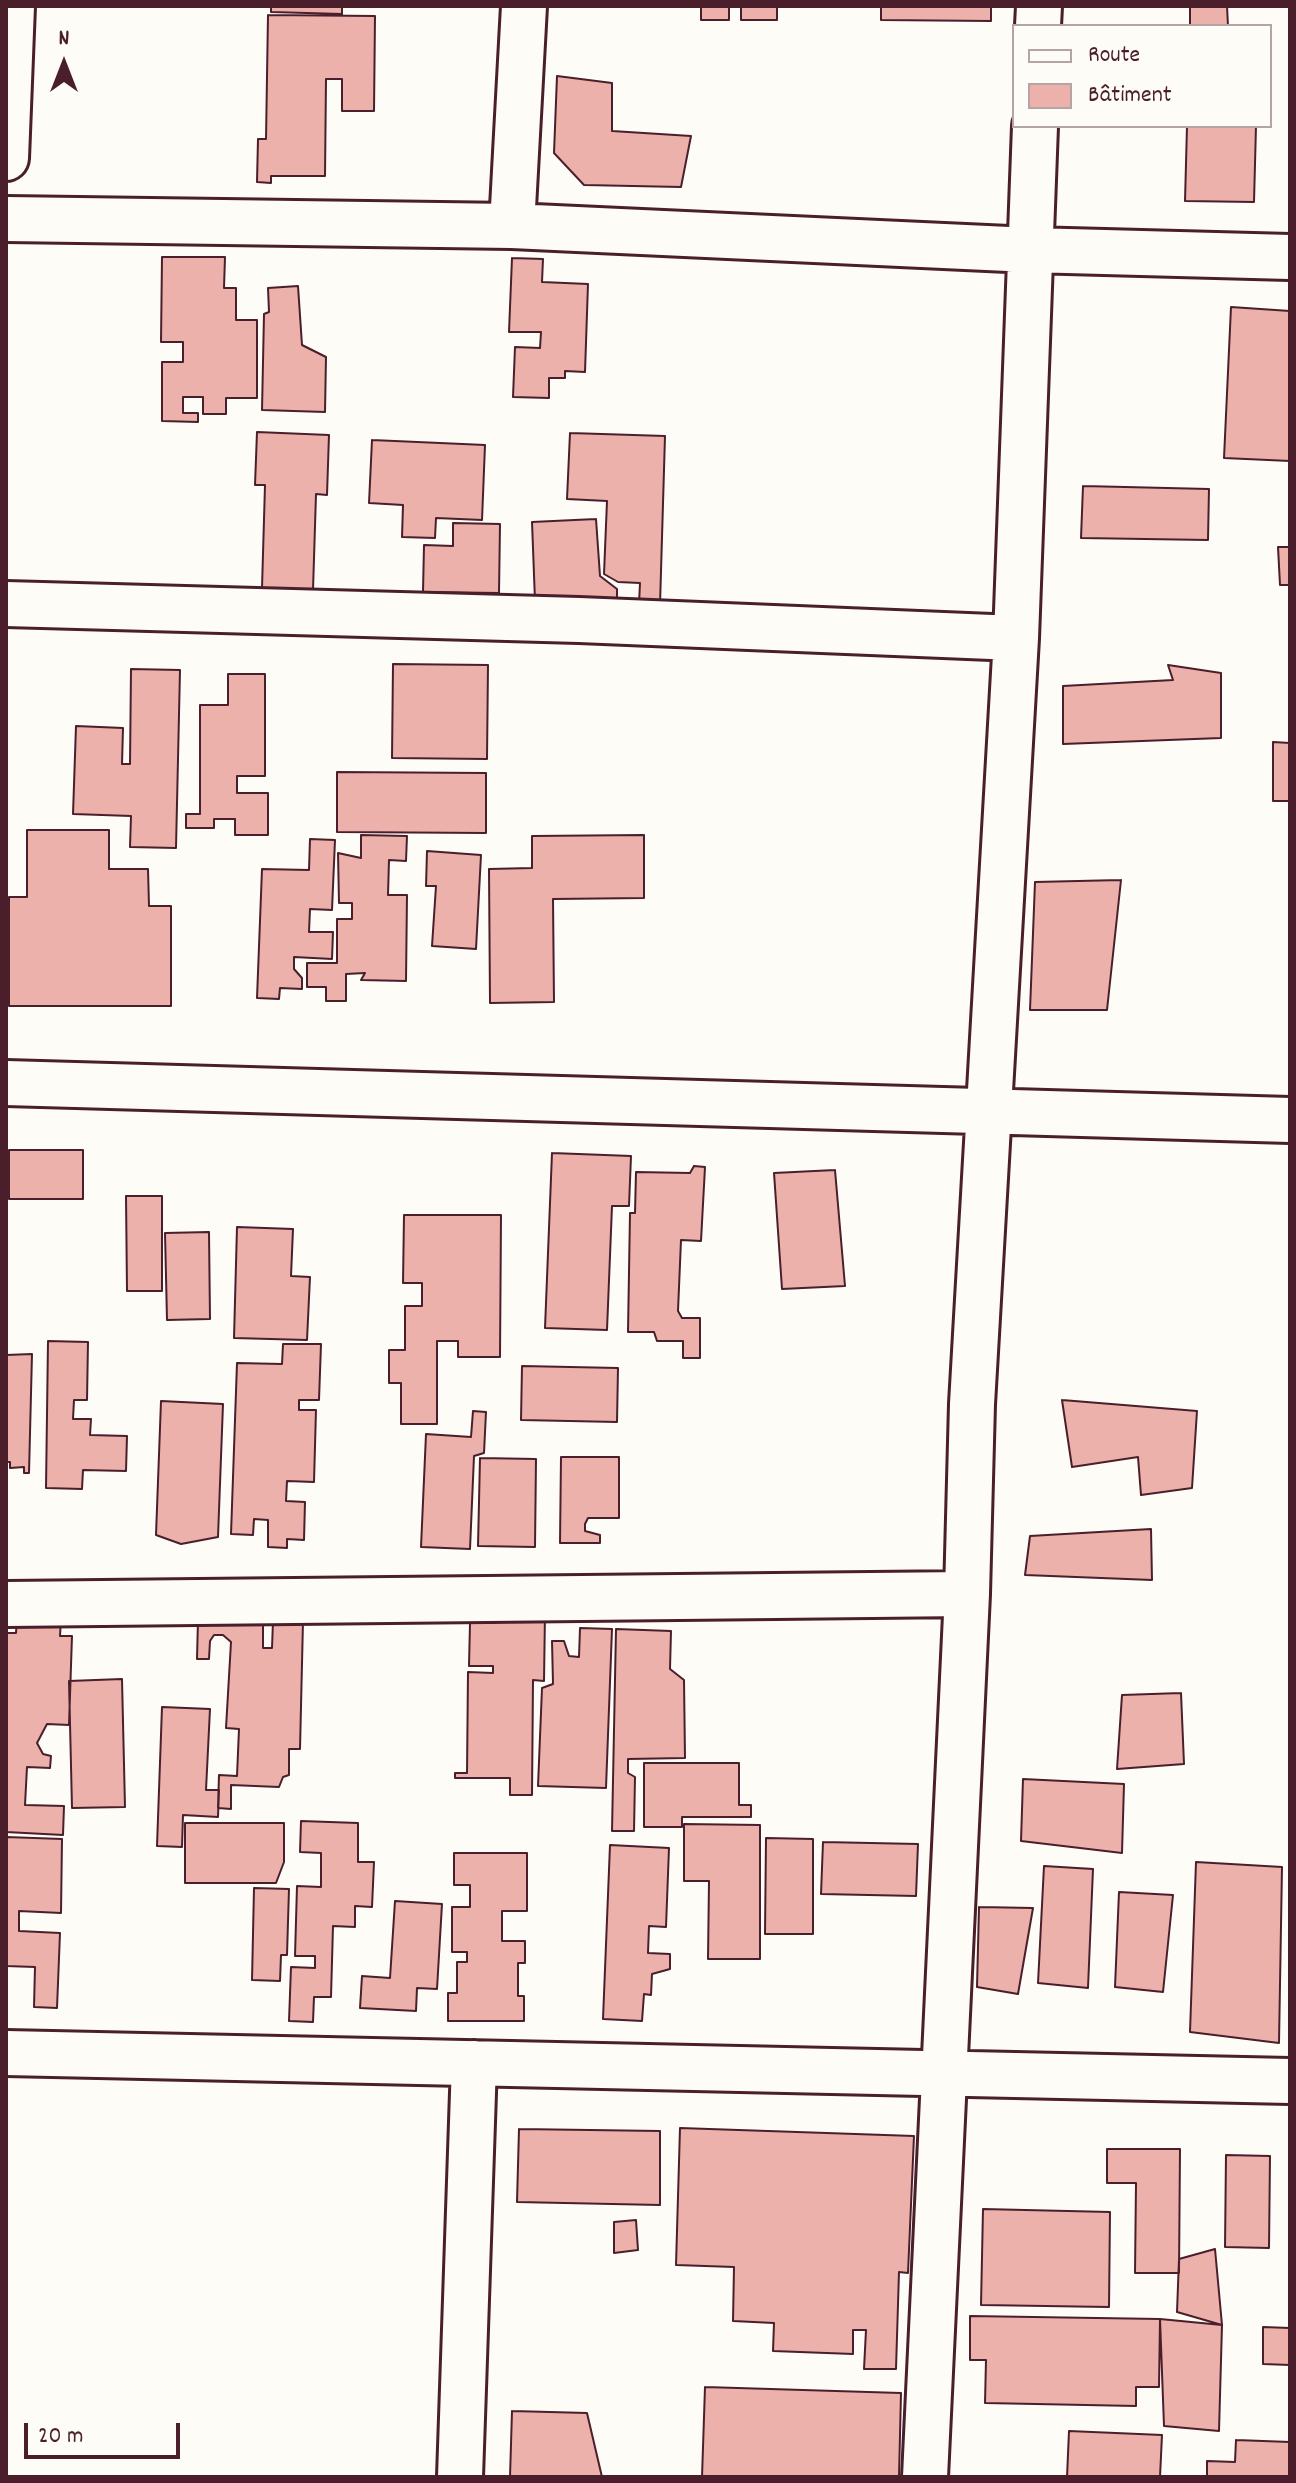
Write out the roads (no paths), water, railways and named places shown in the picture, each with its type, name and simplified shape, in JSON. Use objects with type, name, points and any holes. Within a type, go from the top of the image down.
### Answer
[{"type":"street","points":[[6,158],[12,6]]},
{"type":"street","points":[[512,226],[524,6]]},
{"type":"street","points":[[925,2477],[967,1594],[972,1404],[1016,638],[1035,128]]},
{"type":"street","points":[[6,219],[512,226],[1030,250],[1290,257]]},
{"type":"street","points":[[6,604],[563,619],[1016,638]]},
{"type":"street","points":[[6,1083],[1290,1120]]},
{"type":"street","points":[[6,1604],[967,1594]]},
{"type":"street","points":[[6,2053],[1290,2081]]},
{"type":"street","points":[[460,2477],[474,2063]]}]
